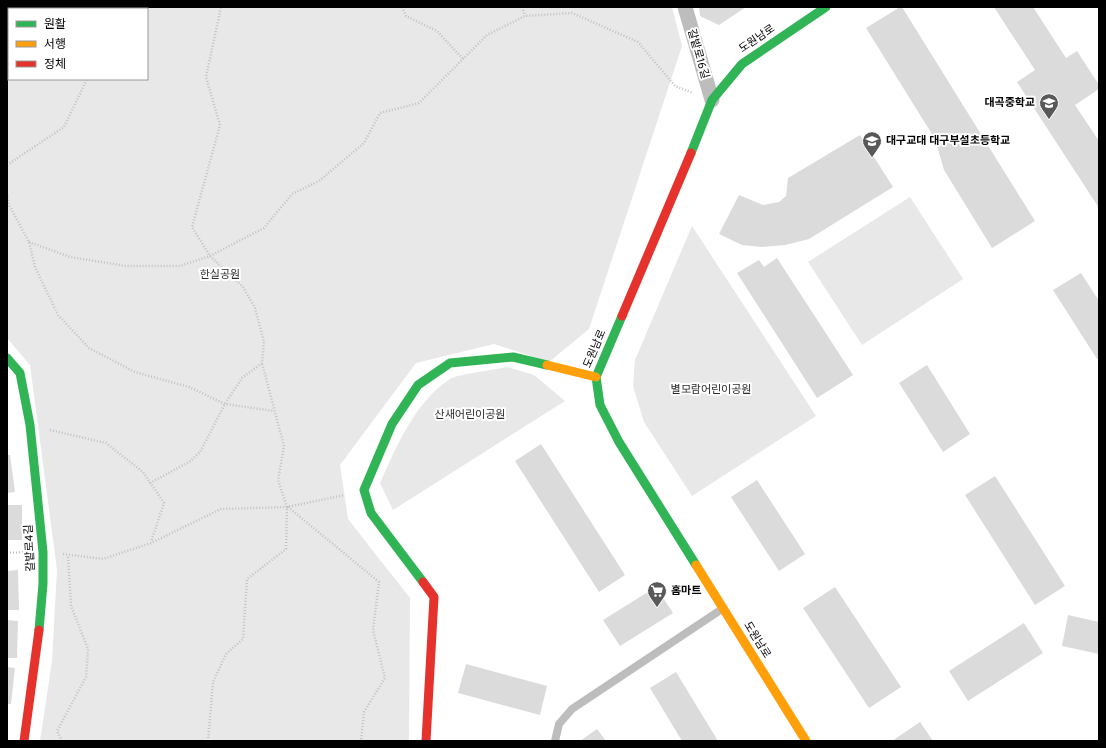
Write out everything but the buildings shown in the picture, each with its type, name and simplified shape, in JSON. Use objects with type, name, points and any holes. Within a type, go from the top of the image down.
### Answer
[{"type":"street","name":"갈밭로16길","points":[[685,7],[712,100]]},
{"type":"street","name":"도원남로","points":[[806,741],[738,630],[722,608],[619,442],[600,404],[596,377],[664,220],[712,100],[742,64],[826,7]]},
{"type":"street","points":[[426,741],[428,730],[434,597],[371,512],[364,490],[392,424],[418,385],[450,363],[513,357],[596,377]]},
{"type":"street","name":"갈밭로4길","points":[[7,358],[20,373],[30,425],[43,552],[43,584],[38,650],[24,741]]},
{"type":"lane","points":[[555,741],[559,724],[572,709],[722,608]]},
{"type":"path","points":[[208,741],[213,682],[226,654],[243,639],[247,579],[286,549],[288,507],[278,480],[284,446],[262,363],[264,342],[255,308],[242,287],[210,256],[192,227],[220,125],[206,77],[221,7]]},
{"type":"path","points":[[402,7],[406,16],[437,31],[463,59]]},
{"type":"path","points":[[522,7],[525,16]]},
{"type":"path","points":[[29,242],[70,257],[126,266],[180,266],[210,256],[264,228],[292,194],[319,181],[364,143],[380,113],[418,103],[487,35],[525,16],[572,13],[638,42],[675,86],[712,100]]},
{"type":"path","points":[[7,165],[64,127],[87,80]]},
{"type":"path","points":[[7,194],[9,205],[29,242],[35,266],[58,315],[89,348],[135,372],[189,387],[225,404],[274,411]]},
{"type":"path","points":[[150,483],[189,462],[200,452],[225,404],[242,378],[262,363]]},
{"type":"path","points":[[30,425],[106,442],[143,472],[164,503],[151,543]]},
{"type":"path","points":[[43,552],[103,559],[151,543],[221,509],[288,507],[325,501],[364,490]]},
{"type":"path","points":[[288,507],[379,582],[373,630],[385,678],[364,712],[361,741]]},
{"type":"path","points":[[62,741],[57,731],[86,677],[88,649],[71,606],[68,555]]},
{"type":"green space","name":"한실공원","points":[[7,7],[672,7],[682,46],[589,329],[549,362],[494,344],[416,363],[340,465],[348,519],[410,598],[409,741],[40,741],[52,661],[57,570],[30,365],[7,338]]},
{"type":"green space","points":[[910,197],[963,279],[862,345],[808,262]]},
{"type":"green space","name":"별모람어린이공원","points":[[692,226],[816,416],[692,496],[644,422],[633,386],[635,360]]},
{"type":"green space","name":"산새어린이공원","points":[[507,367],[534,375],[565,401],[393,510],[380,483],[400,440],[426,400],[437,389],[454,377]]},
{"type":"traffic: fast","points":[[691,153],[712,100],[742,64],[826,7]]},
{"type":"traffic: fast","points":[[622,316],[596,377],[600,405],[619,442],[696,565]]},
{"type":"traffic: fast","points":[[423,582],[371,513],[364,490],[392,424],[418,385],[450,363],[513,357],[547,365]]},
{"type":"traffic: fast","points":[[7,358],[20,373],[30,425],[43,552],[43,584],[39,630]]},
{"type":"traffic: slow","points":[[547,365],[596,377]]},
{"type":"traffic: slow","points":[[696,565],[806,741]]},
{"type":"traffic: jam","points":[[622,316],[691,153]]},
{"type":"traffic: jam","points":[[423,582],[434,597],[426,741]]},
{"type":"traffic: jam","points":[[24,741],[39,630]]},
{"type":"place","name":"대곡중학교","points":[[1049,120]]},
{"type":"place","name":"대구교대 대구부설초등학교","points":[[872,158]]},
{"type":"place","name":"홈마트","points":[[657,608]]}]
